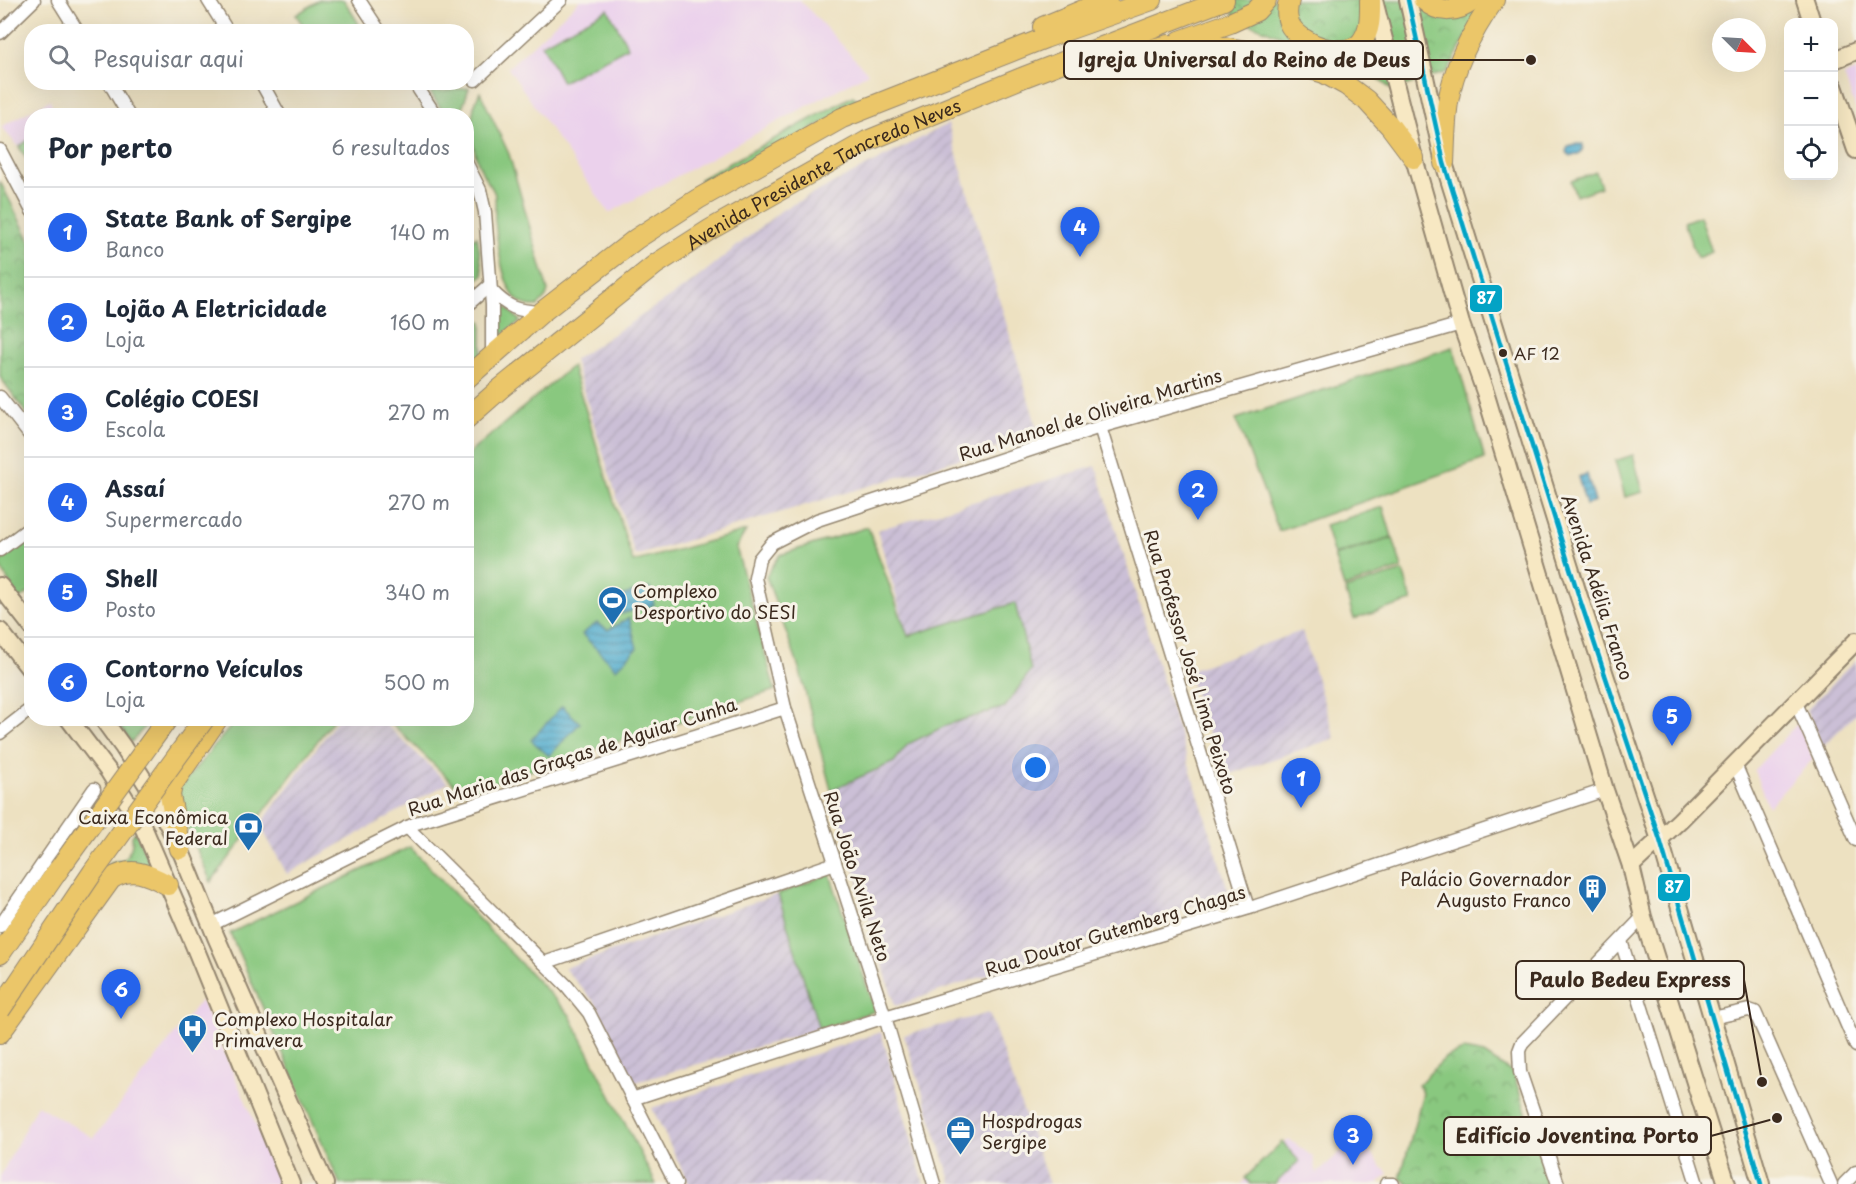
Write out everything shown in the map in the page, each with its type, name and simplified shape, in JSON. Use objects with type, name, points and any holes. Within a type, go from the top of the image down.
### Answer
[{"type":"main road","name":"Avenida Presidente Tancredo Neves","points":[[474,372],[542,312],[636,239],[698,198],[842,118],[1045,38],[1152,0]]},
{"type":"main road","name":"Avenida Presidente Tancredo Neves","points":[[474,412],[656,264],[711,228],[867,141],[1024,77],[1224,0]]},
{"type":"main road","points":[[1024,77],[1169,45],[1257,12],[1266,0]]},
{"type":"main road","points":[[1289,0],[1287,14],[1293,31],[1317,46],[1341,51],[1355,48],[1365,37],[1371,16],[1372,0]]},
{"type":"main road","points":[[1372,0],[1461,324],[1485,392],[1605,790],[1631,866],[1643,917],[1727,1184]]},
{"type":"main road","name":"Avenida Adélia Franco","points":[[1408,0],[1444,163],[1579,597],[1660,840],[1761,1184]]},
{"type":"main road","points":[[1428,3],[1440,10],[1455,10],[1473,0]]},
{"type":"main road","points":[[1444,163],[1448,101],[1460,62],[1479,22],[1494,0]]},
{"type":"main road","points":[[1805,0],[1811,18]]},
{"type":"main road","points":[[907,93],[1095,2]]},
{"type":"main road","points":[[1169,45],[1237,49],[1262,54],[1324,73],[1346,84],[1366,100],[1390,126],[1414,158]]},
{"type":"main road","points":[[1838,58],[1856,51]]},
{"type":"main road","points":[[1838,100],[1856,150]]},
{"type":"main road","points":[[0,586],[24,617]]},
{"type":"main road","points":[[0,631],[24,662]]},
{"type":"main road","points":[[1631,866],[1660,840],[1855,643]]},
{"type":"main road","points":[[74,726],[109,772],[144,829],[291,1184]]},
{"type":"main road","points":[[108,726],[154,796],[180,849],[325,1184]]},
{"type":"main road","points":[[0,954],[162,726]]},
{"type":"main road","points":[[0,1010],[93,872],[199,726]]},
{"type":"main road","points":[[180,849],[170,795],[172,785],[213,726]]},
{"type":"main road","points":[[0,1033],[111,879],[124,873],[144,873],[168,885]]},
{"type":"main road","points":[[218,1005],[227,1008],[234,1006],[241,994]]},
{"type":"main road","points":[[283,1165],[297,1153],[312,1155]]},
{"type":"street","points":[[0,33],[34,0]]},
{"type":"street","points":[[58,0],[73,24]]},
{"type":"street","points":[[208,0],[223,24]]},
{"type":"street","points":[[359,0],[375,24]]},
{"type":"street","points":[[475,80],[561,0]]},
{"type":"street","points":[[114,90],[124,108]]},
{"type":"street","points":[[265,90],[276,108]]},
{"type":"street","points":[[419,90],[431,108]]},
{"type":"street","points":[[0,150],[24,196]]},
{"type":"street","points":[[474,177],[480,190],[485,212],[492,357]]},
{"type":"street","points":[[490,287],[507,305],[523,311],[542,312]]},
{"type":"street","points":[[474,300],[490,287]]},
{"type":"street","name":"Rua Manoel de Oliveira Martins","points":[[755,578],[759,559],[772,543],[817,520],[1100,427],[1461,324]]},
{"type":"street","points":[[0,397],[24,428]]},
{"type":"street","name":"Rua Professor José Lima Peixoto","points":[[1100,427],[1248,908]]},
{"type":"street","points":[[0,550],[24,532]]},
{"type":"street","name":"Rua João Avila Neto","points":[[755,578],[785,708],[885,1017],[934,1184]]},
{"type":"street","points":[[1796,703],[1856,840]]},
{"type":"street","name":"Rua Maria das Graças de Aguiar Cunha","points":[[212,925],[407,827],[785,708]]},
{"type":"street","points":[[0,733],[24,714]]},
{"type":"street","points":[[1736,764],[1856,1046]]},
{"type":"street","points":[[0,926],[94,789]]},
{"type":"street","name":"Rua Doutor Gutemberg Chagas","points":[[632,1099],[885,1017],[1248,908],[1605,790]]},
{"type":"street","points":[[407,827],[567,986],[589,1013],[676,1184]]},
{"type":"street","points":[[544,963],[835,863]]},
{"type":"street","points":[[1558,1184],[1520,1072],[1519,1051],[1522,1043],[1643,917]]},
{"type":"street","points":[[1621,941],[1697,1184]]},
{"type":"street","points":[[1712,1018],[1749,1010],[1755,1012],[1831,1184]]},
{"type":"street","points":[[1844,1184],[1856,1172]]},
{"type":"shaded area","points":[[580,0],[800,0],[868,73],[609,213],[508,68]]},
{"type":"shaded area","points":[[1856,71],[1856,110],[1844,75]]},
{"type":"shaded area","points":[[50,100],[53,108],[35,108]]},
{"type":"shaded area","points":[[24,114],[24,143],[19,147],[1,127]]},
{"type":"shaded area","points":[[948,124],[1039,435],[635,556],[574,360],[691,283],[782,210]]},
{"type":"shaded area","points":[[1096,466],[1229,893],[895,1006],[831,790],[894,762],[908,744],[949,724],[1015,603],[908,637],[877,530]]},
{"type":"shaded area","points":[[1302,631],[1335,738],[1224,776],[1187,671]]},
{"type":"shaded area","points":[[1856,660],[1856,714],[1822,747],[1806,710]]},
{"type":"shaded area","points":[[1798,723],[1813,759],[1768,807],[1754,770]]},
{"type":"shaded area","points":[[333,726],[387,726],[448,783],[287,874],[260,825]]},
{"type":"shaded area","points":[[778,894],[819,1029],[633,1083],[596,1004],[564,968]]},
{"type":"shaded area","name":"Complexo Hospitalar Primavera","points":[[201,1000],[282,1184],[0,1184],[0,1177],[37,1105],[94,1138]]},
{"type":"shaded area","points":[[989,1013],[1049,1184],[952,1184],[904,1035]]},
{"type":"shaded area","points":[[881,1032],[924,1184],[689,1184],[652,1108]]},
{"type":"shaded area","points":[[1357,1137],[1388,1174],[1378,1184],[1241,1184],[1289,1139],[1313,1157],[1316,1174]]},
{"type":"green space","points":[[319,0],[344,0],[359,24],[302,24],[296,15]]},
{"type":"green space","points":[[1231,0],[1487,0],[1447,72],[1392,90],[1356,62],[1314,49],[1235,18]]},
{"type":"green space","points":[[608,9],[628,47],[562,82],[542,44]]},
{"type":"green space","points":[[468,90],[462,108],[440,108],[430,92]]},
{"type":"green space","points":[[480,92],[509,154],[548,291],[538,306],[529,306],[520,302],[514,296],[505,276],[497,240],[495,195],[483,175],[474,148],[476,101]]},
{"type":"green space","points":[[853,96],[861,102],[704,189],[700,179]]},
{"type":"green space","points":[[24,143],[24,155],[19,147]]},
{"type":"green space","points":[[1596,172],[1601,187],[1576,196],[1571,181]]},
{"type":"green space","points":[[0,181],[24,229],[24,410],[0,377]]},
{"type":"green space","points":[[1700,216],[1712,252],[1697,258],[1684,222]]},
{"type":"green space","points":[[477,236],[483,275],[474,282],[474,238]]},
{"type":"green space","points":[[502,303],[520,321],[497,339]]},
{"type":"green space","points":[[474,316],[482,322],[482,353],[474,360]]},
{"type":"green space","points":[[1453,347],[1485,459],[1279,531],[1236,419]]},
{"type":"green space","name":"Complexo Desportivo do SESI","points":[[572,366],[633,562],[746,531],[736,547],[775,690],[463,793],[394,726],[474,726],[474,449]]},
{"type":"green space","points":[[1633,455],[1643,492],[1625,497],[1615,461]]},
{"type":"green space","points":[[1383,507],[1392,537],[1334,555],[1325,525]]},
{"type":"green space","points":[[868,527],[908,636],[1015,603],[1031,670],[1005,707],[949,724],[908,744],[894,762],[831,790],[799,668],[766,576],[780,555]]},
{"type":"green space","points":[[1393,538],[1402,568],[1344,587],[1334,556]]},
{"type":"green space","points":[[24,543],[24,596],[18,599],[0,562]]},
{"type":"green space","points":[[1403,571],[1412,601],[1354,619],[1345,589]]},
{"type":"green space","points":[[120,726],[146,726],[131,742]]},
{"type":"green space","points":[[231,726],[329,726],[211,882],[173,795]]},
{"type":"green space","points":[[135,832],[153,870],[112,871],[106,869],[111,862],[123,860],[128,855]]},
{"type":"green space","points":[[410,847],[569,1014],[656,1184],[340,1184],[230,933]]},
{"type":"green space","points":[[830,874],[875,1011],[819,1029],[778,894]]},
{"type":"green space","points":[[1463,1050],[1484,1054],[1513,1073],[1550,1184],[1409,1184],[1400,1179],[1423,1093],[1418,1085],[1446,1057]]},
{"type":"green space","points":[[1282,1142],[1299,1161],[1275,1184],[1251,1184],[1245,1178]]},
{"type":"water","points":[[1583,144],[1582,151],[1571,156],[1566,152],[1568,146]]},
{"type":"water","points":[[1587,474],[1595,502],[1586,505],[1578,477]]},
{"type":"water","points":[[650,588],[654,605],[621,614],[616,597]]},
{"type":"water","points":[[629,618],[637,648],[616,669],[582,634],[597,623],[608,630]]},
{"type":"water","points":[[562,706],[580,723],[549,756],[531,740]]},
{"type":"transit line","name":"87","points":[[1408,0],[1444,163],[1579,597],[1660,840],[1761,1184]]},
{"type":"place","name":"Igreja Universal do Reino de Deus","points":[[1531,60]]},
{"type":"place","name":"Assaí","points":[[1080,257]]},
{"type":"place","name":"AF 12","points":[[1503,353]]},
{"type":"place","name":"Lojão A Eletricidade","points":[[1198,520]]},
{"type":"place","name":"Complexo Desportivo do SESI","points":[[612,626]]},
{"type":"place","name":"Shell","points":[[1672,746]]},
{"type":"place","name":"State Bank of Sergipe","points":[[1301,808]]},
{"type":"place","name":"Caixa Econômica Federal","points":[[249,852]]},
{"type":"place","name":"Palácio Governador Augusto Franco","points":[[1592,914]]},
{"type":"place","name":"Contorno Veículos","points":[[121,1019]]},
{"type":"place","name":"Complexo Hospitalar Primavera","points":[[193,1054]]},
{"type":"place","name":"Paulo Bedeu Express","points":[[1762,1082]]},
{"type":"place","name":"Edifício Joventina Porto","points":[[1777,1118]]},
{"type":"place","name":"Hospdrogas Sergipe","points":[[961,1156]]},
{"type":"place","name":"Colégio COESI","points":[[1353,1165]]}]
